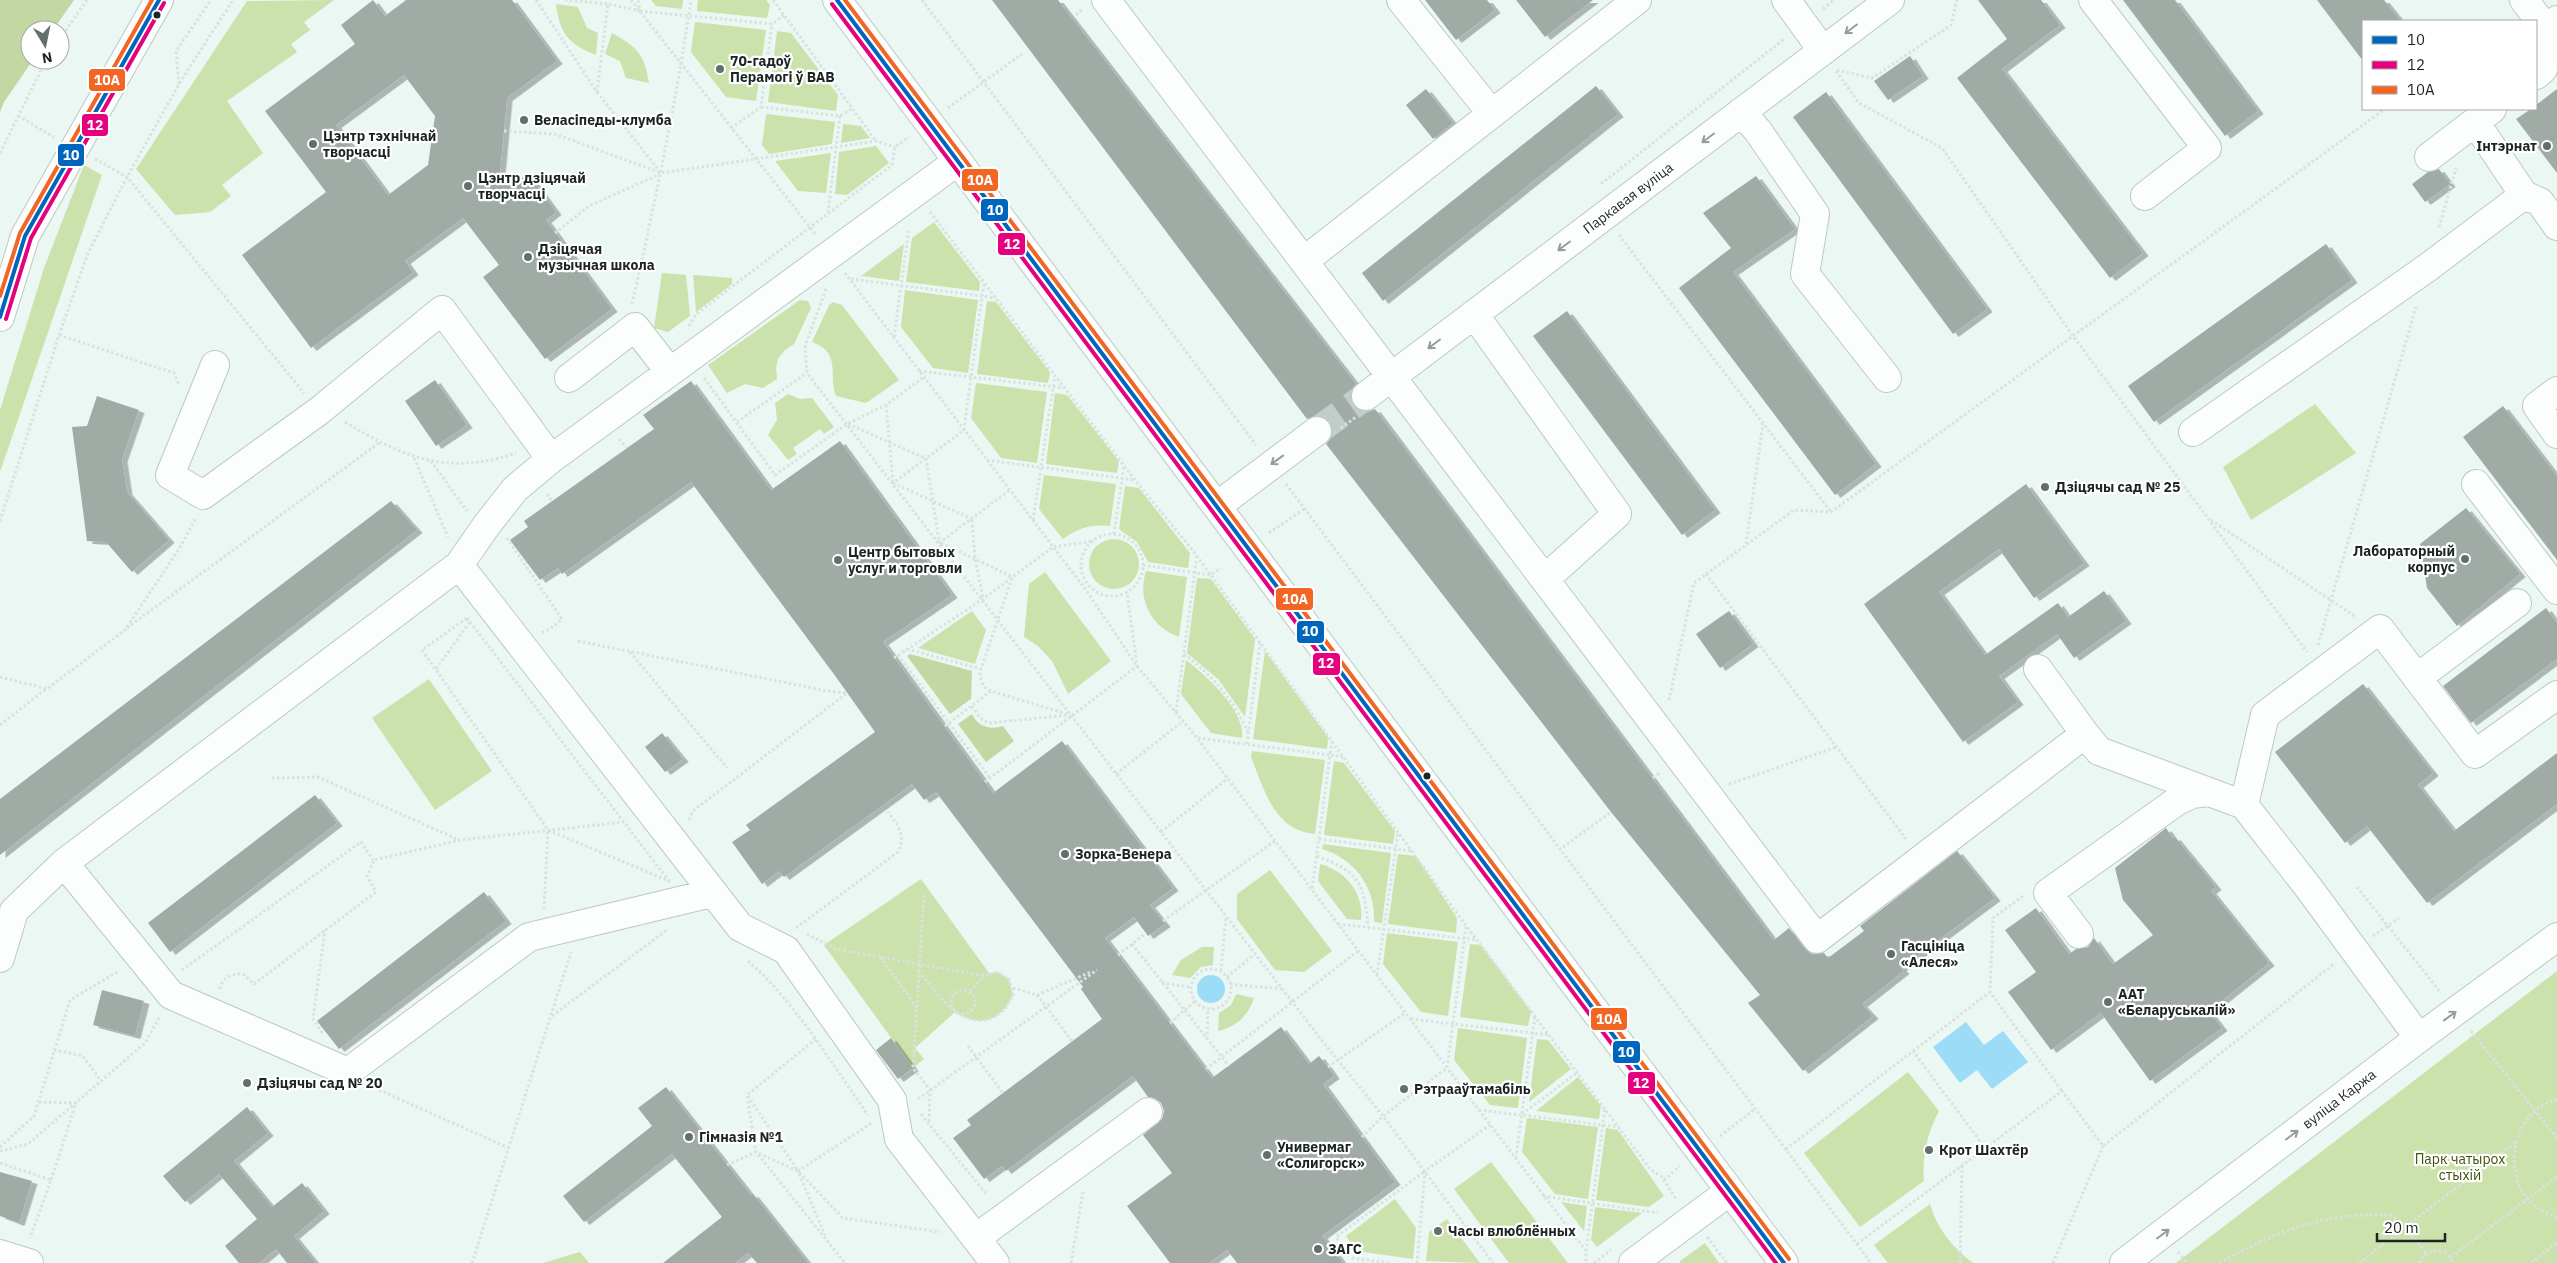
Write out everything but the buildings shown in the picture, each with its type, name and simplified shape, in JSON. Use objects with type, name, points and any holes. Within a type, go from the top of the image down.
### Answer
[{"type":"main road","points":[[0,316],[25,236],[158,0]]},
{"type":"main road","points":[[837,0],[1784,1263]]},
{"type":"main road","points":[[1106,0],[1817,939],[2085,734]]},
{"type":"main road","points":[[1400,0],[1492,114]]},
{"type":"main road","points":[[1304,261],[1637,0]]},
{"type":"main road","points":[[1786,0],[1823,51]]},
{"type":"main road","name":"Паркавая вуліца","points":[[1366,396],[1890,0]]},
{"type":"main road","points":[[2093,0],[2206,148],[2145,196]]},
{"type":"main road","points":[[2524,0],[2553,30],[2543,69],[2537,74]]},
{"type":"main road","points":[[1741,112],[1758,131],[1815,214],[1805,274],[1886,378]]},
{"type":"main road","points":[[2429,157],[2483,115],[2524,195],[2540,202],[2557,226]]},
{"type":"main road","points":[[0,958],[14,911],[64,863],[460,565],[486,526],[545,452],[670,372],[958,161]]},
{"type":"main road","points":[[2193,432],[2427,268],[2524,195]]},
{"type":"main road","points":[[214,365],[170,475],[203,495],[329,415],[442,310],[545,452]]},
{"type":"main road","points":[[1474,314],[1617,514],[1544,579]]},
{"type":"main road","points":[[569,378],[635,327],[670,372]]},
{"type":"main road","points":[[2557,391],[2536,406],[2557,434]]},
{"type":"main road","points":[[1217,506],[1316,431]]},
{"type":"main road","points":[[2476,484],[2557,590]]},
{"type":"main road","points":[[460,565],[740,927],[786,950],[892,1100],[899,1139],[995,1263]]},
{"type":"main road","points":[[2417,678],[2517,603]]},
{"type":"main road","points":[[2244,805],[2265,716],[2309,672],[2380,629],[2475,754],[2557,695]]},
{"type":"main road","points":[[2038,669],[2099,751],[2244,805],[2419,1038]]},
{"type":"main road","points":[[2079,934],[2048,894],[2177,801],[2192,794],[2209,792]]},
{"type":"main road","points":[[64,863],[169,993],[348,1072],[529,937],[712,893]]},
{"type":"main road","name":"вуліца Каржа","points":[[2124,1263],[2419,1038],[2557,937]]},
{"type":"main road","points":[[976,1238],[1148,1112]]},
{"type":"main road","points":[[1625,1255],[1730,1190]]},
{"type":"path","points":[[70,25],[87,0]]},
{"type":"path","points":[[179,84],[176,51],[211,0]]},
{"type":"path","points":[[0,521],[59,335],[88,252],[126,176],[179,84],[233,0]]},
{"type":"path","points":[[536,0],[597,92],[661,173]]},
{"type":"path","points":[[565,0],[608,4],[640,11],[772,24],[784,15]]},
{"type":"path","points":[[631,0],[814,232]]},
{"type":"path","points":[[638,0],[640,11]]},
{"type":"path","points":[[632,304],[661,173],[682,66],[692,0]]},
{"type":"path","points":[[773,0],[876,141]]},
{"type":"path","points":[[922,0],[1871,1263]]},
{"type":"path","points":[[1957,0],[1951,25],[1872,78],[1834,69],[1859,103],[1942,148],[2073,336],[2209,519],[2309,672]]},
{"type":"path","points":[[597,92],[608,4]]},
{"type":"path","points":[[761,107],[772,24]]},
{"type":"path","points":[[948,108],[1022,54]]},
{"type":"path","points":[[0,153],[41,70]]},
{"type":"path","points":[[731,128],[761,107],[840,116],[853,108]]},
{"type":"path","points":[[1662,734],[1694,583],[1794,510],[1831,512],[2384,110]]},
{"type":"path","points":[[18,116],[55,137]]},
{"type":"path","points":[[828,213],[840,116]]},
{"type":"path","points":[[504,131],[555,134],[661,173]]},
{"type":"path","points":[[696,314],[892,165],[896,147],[909,136]]},
{"type":"path","points":[[556,234],[589,206],[661,173],[876,141],[896,147]]},
{"type":"path","points":[[89,156],[126,176],[329,415],[379,442],[414,458],[431,461],[456,464],[545,452]]},
{"type":"path","points":[[2438,230],[2457,163]]},
{"type":"path","points":[[924,217],[931,212],[1124,466],[1197,555],[1466,926],[1650,1169],[1664,1180],[1676,1199],[1670,1204]]},
{"type":"path","points":[[894,337],[909,227],[901,232]]},
{"type":"path","points":[[1612,241],[1627,230]]},
{"type":"path","points":[[1619,235],[1831,512]]},
{"type":"path","points":[[840,266],[1086,590],[1138,666],[1228,778],[1586,1251]]},
{"type":"path","points":[[844,272],[852,266]]},
{"type":"path","points":[[850,279],[995,298]]},
{"type":"path","points":[[893,483],[964,430],[973,378],[984,283]]},
{"type":"path","points":[[828,285],[805,346],[807,373],[1292,1002],[1383,1116],[1493,1263]]},
{"type":"path","points":[[2309,672],[2416,306]]},
{"type":"path","points":[[59,335],[174,373],[182,390]]},
{"type":"path","points":[[919,371],[1065,388]]},
{"type":"path","points":[[737,422],[807,373]]},
{"type":"path","points":[[1033,520],[1055,375]]},
{"type":"path","points":[[704,378],[775,475],[847,424],[886,405],[924,377]]},
{"type":"path","points":[[886,405],[893,483]]},
{"type":"path","points":[[847,424],[926,458]]},
{"type":"path","points":[[1746,544],[1763,424]]},
{"type":"path","points":[[0,725],[379,442]]},
{"type":"path","points":[[622,443],[627,448]]},
{"type":"path","points":[[414,458],[460,565]]},
{"type":"path","points":[[926,458],[939,543]]},
{"type":"path","points":[[986,460],[1135,480]]},
{"type":"path","points":[[431,461],[469,514]]},
{"type":"path","points":[[1114,534],[1124,466]]},
{"type":"path","points":[[893,483],[972,519]]},
{"type":"path","points":[[939,543],[1010,490]]},
{"type":"path","points":[[548,496],[552,502]]},
{"type":"path","points":[[1269,533],[1304,509]]},
{"type":"path","points":[[125,630],[178,549],[197,516]]},
{"type":"path","points":[[972,519],[975,559],[983,599]]},
{"type":"path","points":[[2209,519],[2377,631]]},
{"type":"path","points":[[1114,534],[1123,536],[1138,547],[1143,565],[1139,580],[1128,592],[1108,596],[1098,593],[1084,578],[1081,568],[1086,548],[1093,541],[1099,537],[1114,534]]},
{"type":"path","points":[[505,536],[562,619],[550,629],[533,634]]},
{"type":"path","points":[[990,778],[896,656],[983,599],[1053,547],[1093,541]]},
{"type":"path","points":[[939,543],[1013,577]]},
{"type":"path","points":[[1176,713],[1197,555]]},
{"type":"path","points":[[1143,565],[1210,575],[1221,568]]},
{"type":"path","points":[[1706,574],[1922,859]]},
{"type":"path","points":[[1013,577],[981,669],[980,679],[991,692],[1071,715]]},
{"type":"path","points":[[1086,590],[1090,586]]},
{"type":"path","points":[[1128,592],[1138,666]]},
{"type":"path","points":[[374,860],[460,840],[548,830],[624,822],[669,880],[548,830],[422,650],[467,618]]},
{"type":"path","points":[[436,669],[470,622]]},
{"type":"path","points":[[578,640],[630,652],[847,693],[692,811],[689,821]]},
{"type":"path","points":[[1247,744],[1260,642]]},
{"type":"path","points":[[907,649],[981,669]]},
{"type":"path","points":[[630,652],[728,768]]},
{"type":"path","points":[[1184,654],[1216,681],[1240,714],[1248,732]]},
{"type":"path","points":[[985,782],[1138,666]]},
{"type":"path","points":[[0,677],[47,689]]},
{"type":"path","points":[[944,726],[991,692]]},
{"type":"path","points":[[972,706],[980,718],[989,723],[1071,715]]},
{"type":"path","points":[[1116,774],[1183,721]]},
{"type":"path","points":[[1197,738],[1344,757]]},
{"type":"path","points":[[1312,890],[1332,740]]},
{"type":"path","points":[[1705,792],[1837,747]]},
{"type":"path","points":[[272,778],[318,777],[460,840]]},
{"type":"path","points":[[1162,832],[1228,778]]},
{"type":"path","points":[[789,930],[796,928],[898,852],[902,844],[902,834],[888,812]]},
{"type":"path","points":[[1559,850],[1611,812]]},
{"type":"path","points":[[537,912],[544,910],[548,830]]},
{"type":"path","points":[[1377,975],[1398,831]]},
{"type":"path","points":[[1319,838],[1412,851]]},
{"type":"path","points":[[1163,921],[1275,841]]},
{"type":"path","points":[[0,1149],[28,1144],[145,1043],[177,974],[361,842],[374,860]]},
{"type":"path","points":[[1316,856],[1337,864],[1353,874],[1361,888],[1367,906],[1368,927]]},
{"type":"path","points":[[219,996],[220,986],[232,974],[243,974],[254,984],[376,892],[367,876],[374,860]]},
{"type":"path","points":[[2358,887],[2557,1138]]},
{"type":"path","points":[[924,895],[913,1068],[930,1090],[929,1123]]},
{"type":"path","points":[[1221,971],[1226,916]]},
{"type":"path","points":[[1993,918],[1990,992],[2103,1146]]},
{"type":"path","points":[[2053,1263],[2103,1146],[2353,949],[2399,918]]},
{"type":"path","points":[[1338,924],[1478,940]]},
{"type":"path","points":[[1362,1137],[1383,1116],[1447,1068],[1466,926]]},
{"type":"path","points":[[796,928],[836,949],[984,976],[998,972],[1010,980],[1013,995],[1002,1012],[993,1018],[970,1020],[956,1012],[919,972]]},
{"type":"path","points":[[323,1035],[312,1019],[325,930]]},
{"type":"path","points":[[551,1017],[668,930]]},
{"type":"path","points":[[1118,955],[1146,934]]},
{"type":"path","points":[[1132,944],[1229,1066]]},
{"type":"path","points":[[472,1263],[572,948]]},
{"type":"path","points":[[1206,1069],[1358,951]]},
{"type":"path","points":[[1227,977],[1255,954]]},
{"type":"path","points":[[880,957],[917,1008]]},
{"type":"path","points":[[0,1149],[34,1116],[70,1000],[141,958]]},
{"type":"path","points":[[745,958],[765,975],[815,1040],[878,1130]]},
{"type":"path","points":[[912,1103],[1097,970],[1037,995]]},
{"type":"path","points":[[1206,970],[1221,971],[1227,977],[1231,992],[1223,1005],[1208,1009],[1195,1001],[1191,987],[1198,973],[1206,970]]},
{"type":"path","points":[[970,991],[984,976]]},
{"type":"path","points":[[1162,983],[1191,987]]},
{"type":"path","points":[[1230,984],[1282,989]]},
{"type":"path","points":[[1012,988],[1037,995],[1072,1041]]},
{"type":"path","points":[[958,990],[970,991],[975,997],[973,1009],[963,1014],[956,1012],[951,1004],[952,996],[958,990]]},
{"type":"path","points":[[1786,1149],[1990,992]]},
{"type":"path","points":[[1170,1023],[1195,1001]]},
{"type":"path","points":[[1207,1040],[1208,1009]]},
{"type":"path","points":[[1328,1067],[1405,1013]]},
{"type":"path","points":[[1516,1159],[1535,1016]]},
{"type":"path","points":[[1410,1019],[1550,1035]]},
{"type":"path","points":[[747,1095],[815,1040]]},
{"type":"path","points":[[968,1046],[1003,1093]]},
{"type":"path","points":[[54,1050],[83,1056],[101,1081]]},
{"type":"path","points":[[1912,1051],[1985,1148]]},
{"type":"path","points":[[1522,1115],[1578,1072]]},
{"type":"path","points":[[366,1084],[509,1148]]},
{"type":"path","points":[[1857,1244],[2062,1091]]},
{"type":"path","points":[[747,1095],[756,1152],[845,1263]]},
{"type":"path","points":[[747,1095],[798,1171],[843,1218],[941,1232]]},
{"type":"path","points":[[2557,1099],[2535,1112],[2526,1121],[2516,1141],[2514,1159],[2517,1179],[2528,1198],[2542,1212],[2557,1218]]},
{"type":"path","points":[[38,1102],[76,1102]]},
{"type":"path","points":[[17,1259],[51,1180],[76,1102]]},
{"type":"path","points":[[1586,1263],[1605,1108]]},
{"type":"path","points":[[1719,1136],[1755,1109]]},
{"type":"path","points":[[918,1110],[987,1195]]},
{"type":"path","points":[[1479,1110],[1619,1127]]},
{"type":"path","points":[[798,1171],[873,1122]]},
{"type":"path","points":[[1389,1263],[1352,1258],[1336,1237],[1490,1125]]},
{"type":"path","points":[[2359,1263],[2516,1141]]},
{"type":"path","points":[[728,1165],[756,1152],[798,1171],[826,1238]]},
{"type":"path","points":[[0,1163],[51,1180]]},
{"type":"path","points":[[1664,1180],[1683,1164]]},
{"type":"path","points":[[1960,1263],[1962,1166]]},
{"type":"path","points":[[1417,1263],[1425,1171]]},
{"type":"path","points":[[2451,1257],[2557,1177]]},
{"type":"path","points":[[1543,1196],[1659,1213]]},
{"type":"path","points":[[1652,1218],[1665,1208]]},
{"type":"path","points":[[2219,1263],[2260,1241],[2312,1221],[2360,1214],[2391,1215],[2405,1227],[2426,1254]]},
{"type":"path","points":[[1706,1236],[1727,1263]]},
{"type":"path","points":[[2531,1263],[2557,1244]]},
{"type":"path","points":[[2174,1247],[2187,1263]]},
{"type":"path","points":[[2419,1263],[2426,1254],[2440,1250],[2451,1257],[2454,1263]]},
{"type":"path","points":[[1594,1263],[1625,1255]]},
{"type":"green space","points":[[0,0],[74,0],[60,20],[20,20],[20,70],[26,70],[4,102],[0,112]]},
{"type":"green space","points":[[334,0],[304,22],[310,30],[291,44],[297,52],[227,101],[263,153],[222,185],[231,196],[210,212],[175,215],[136,169],[247,1]]},
{"type":"green space","points":[[651,0],[683,0],[682,9],[656,6]]},
{"type":"green space","points":[[698,0],[766,0],[770,5],[767,18],[697,11]]},
{"type":"green space","points":[[556,4],[578,7],[587,28],[598,33],[596,55],[579,47],[567,36],[557,14]]},
{"type":"green space","points":[[695,22],[766,30],[756,101],[726,97],[691,52]]},
{"type":"green space","points":[[777,31],[791,33],[838,95],[836,111],[768,102]]},
{"type":"green space","points":[[612,33],[638,52],[645,65],[649,83],[626,78],[620,61],[605,54]]},
{"type":"green space","points":[[766,114],[835,122],[832,144],[769,154],[762,145]]},
{"type":"green space","points":[[843,124],[861,126],[870,138],[841,143]]},
{"type":"green space","points":[[876,146],[889,163],[847,195],[835,194],[839,152]]},
{"type":"green space","points":[[831,153],[826,193],[798,191],[775,161]]},
{"type":"green space","points":[[84,165],[102,175],[0,472],[0,410],[44,268]]},
{"type":"green space","points":[[934,222],[980,282],[979,291],[906,282],[912,238]]},
{"type":"green space","points":[[904,244],[899,281],[861,276]]},
{"type":"green space","points":[[662,273],[686,275],[690,316],[668,332],[654,328]]},
{"type":"green space","points":[[693,275],[732,278],[732,284],[696,312]]},
{"type":"green space","points":[[905,290],[978,300],[968,373],[933,368],[901,327]]},
{"type":"green space","points":[[800,300],[808,301],[811,308],[794,344],[784,351],[778,359],[776,368],[777,379],[763,388],[745,384],[727,393],[708,365]]},
{"type":"green space","points":[[987,301],[996,302],[1050,372],[1048,383],[977,374]]},
{"type":"green space","points":[[833,302],[842,305],[899,380],[866,403],[836,396],[831,358],[827,352],[812,342],[829,305]]},
{"type":"green space","points":[[976,383],[1047,392],[1037,463],[1001,458],[971,418]]},
{"type":"green space","points":[[1055,393],[1067,395],[1119,461],[1117,473],[1046,464]]},
{"type":"green space","points":[[788,394],[800,399],[812,398],[834,427],[824,434],[820,429],[793,448],[797,454],[788,460],[768,435],[777,420],[775,403]]},
{"type":"green space","points":[[2315,404],[2356,453],[2251,520],[2223,467]]},
{"type":"green space","points":[[1044,475],[1116,484],[1110,526],[1085,528],[1063,539],[1039,509]]},
{"type":"green space","points":[[1125,486],[1139,488],[1190,553],[1188,568],[1148,562],[1137,542],[1119,529]]},
{"type":"green space","points":[[1109,539],[1119,539],[1132,546],[1139,559],[1139,569],[1132,582],[1119,589],[1109,589],[1100,585],[1093,578],[1089,569],[1089,559],[1093,550],[1100,543]]},
{"type":"green space","points":[[1146,571],[1187,577],[1179,637],[1161,627],[1149,611],[1143,592]]},
{"type":"green space","points":[[1045,572],[1111,661],[1068,694],[1052,661],[1038,646],[1024,637],[1029,584]]},
{"type":"green space","points":[[1197,578],[1211,579],[1255,639],[1245,717],[1219,680],[1187,653]]},
{"type":"green space","points":[[972,611],[986,630],[975,664],[918,648]]},
{"type":"green space","points":[[1265,651],[1328,737],[1327,749],[1253,739]]},
{"type":"green space","points":[[910,654],[972,671],[971,699],[950,714],[907,656]]},
{"type":"green space","points":[[1186,660],[1214,684],[1231,706],[1242,728],[1242,738],[1211,733],[1181,694]]},
{"type":"green space","points":[[429,679],[492,771],[435,810],[372,718]]},
{"type":"green space","points":[[972,714],[981,725],[994,728],[1003,726],[1014,741],[986,762],[958,724]]},
{"type":"green space","points":[[1252,751],[1325,760],[1315,834],[1301,831],[1280,817],[1266,795],[1251,757]]},
{"type":"green space","points":[[1334,761],[1344,763],[1395,831],[1393,844],[1324,835]]},
{"type":"green space","points":[[1323,844],[1391,853],[1382,923],[1374,922],[1371,898],[1361,876],[1344,860],[1322,849]]},
{"type":"green space","points":[[1398,854],[1416,856],[1457,918],[1456,933],[1388,924]]},
{"type":"green space","points":[[1320,864],[1338,872],[1351,884],[1360,901],[1361,920],[1347,919],[1318,881]]},
{"type":"green space","points":[[1270,870],[1332,951],[1304,972],[1275,970],[1237,919],[1237,894]]},
{"type":"green space","points":[[921,879],[989,973],[998,972],[1009,979],[1013,995],[1002,1011],[988,1020],[973,1020],[955,1012],[915,1048],[924,1059],[913,1068],[824,945]]},
{"type":"green space","points":[[1387,933],[1458,942],[1448,1016],[1421,1012],[1383,964]]},
{"type":"green space","points":[[1470,944],[1481,945],[1531,1011],[1528,1026],[1460,1017]]},
{"type":"green space","points":[[1202,947],[1214,947],[1213,965],[1201,967],[1190,978],[1172,975],[1181,960]]},
{"type":"green space","name":"Парк чатырох стыхій","points":[[2557,971],[2557,1263],[2176,1263]]},
{"type":"green space","points":[[1236,994],[1254,998],[1245,1015],[1236,1024],[1218,1031],[1219,1013],[1231,1005]]},
{"type":"green space","points":[[1458,1028],[1527,1038],[1518,1108],[1490,1105],[1454,1060]]},
{"type":"green space","points":[[1537,1039],[1548,1040],[1571,1069],[1529,1102]]},
{"type":"green space","points":[[1908,1072],[1939,1111],[1926,1145],[1924,1181],[1860,1227],[1804,1153]]},
{"type":"green space","points":[[1578,1077],[1601,1106],[1599,1119],[1536,1111]]},
{"type":"green space","points":[[1527,1118],[1598,1127],[1588,1199],[1555,1194],[1522,1152]]},
{"type":"green space","points":[[1606,1128],[1618,1130],[1664,1196],[1649,1207],[1596,1200]]},
{"type":"green space","points":[[1491,1162],[1568,1263],[1509,1263],[1454,1189]]},
{"type":"green space","points":[[1395,1199],[1416,1228],[1413,1259],[1356,1251],[1346,1236]]},
{"type":"green space","points":[[1561,1202],[1587,1206],[1584,1231]]},
{"type":"green space","points":[[1930,1204],[1941,1230],[1959,1251],[1973,1263],[1888,1263],[1874,1245]]},
{"type":"green space","points":[[1595,1207],[1642,1213],[1597,1247],[1591,1240]]},
{"type":"green space","points":[[1447,1219],[1480,1263],[1426,1261],[1429,1232]]},
{"type":"green space","points":[[1705,1243],[1719,1263],[1680,1263],[1680,1261]]},
{"type":"green space","points":[[580,1252],[589,1263],[543,1263]]},
{"type":"water","points":[[1211,975],[1221,979],[1225,989],[1221,999],[1211,1003],[1201,999],[1197,989],[1201,979]]},
{"type":"water","points":[[1966,1022],[1984,1045],[2003,1031],[2028,1062],[1992,1089],[1977,1070],[1960,1083],[1933,1047]]},
{"type":"tunnel","points":[[1317,431],[1366,396]]},
{"type":"transit line","name":"10A","points":[[0,296],[20,233],[152,0]]},
{"type":"transit line","name":"10","points":[[0,317],[25,236],[159,0]]},
{"type":"transit line","name":"10","points":[[837,0],[1784,1263]]},
{"type":"transit line","name":"10A","points":[[845,0],[1789,1259]]},
{"type":"transit line","name":"12","points":[[6,319],[31,238],[164,3]]},
{"type":"transit line","name":"12","points":[[832,4],[1776,1263]]},
{"type":"place","name":"70-гадоў Перамогі ў ВАВ","points":[[720,69]]},
{"type":"place","name":"Веласіпеды-клумба","points":[[524,120]]},
{"type":"place","name":"Цэнтр тэхнічнай творчасці","points":[[313,144]]},
{"type":"place","name":"Інтэрнат","points":[[2547,146]]},
{"type":"place","name":"Цэнтр дзіцячай творчасці","points":[[468,186]]},
{"type":"place","name":"Дзіцячая музычная школа","points":[[528,257]]},
{"type":"place","name":"Дзіцячы сад № 25","points":[[2045,487]]},
{"type":"place","name":"Лабораторный корпус","points":[[2465,559]]},
{"type":"place","name":"Центр бытовых услуг и торговли","points":[[838,560]]},
{"type":"place","name":"Зорка-Венера","points":[[1065,854]]},
{"type":"place","name":"Гасцініца «Алеся»","points":[[1891,954]]},
{"type":"place","name":"ААТ «Беларуськалій»","points":[[2108,1002]]},
{"type":"place","name":"Дзіцячы сад № 20","points":[[247,1083]]},
{"type":"place","name":"Рэтрааўтамабіль","points":[[1404,1089]]},
{"type":"place","name":"Гімназія №1","points":[[689,1137]]},
{"type":"place","name":"Крот Шахтёр","points":[[1929,1150]]},
{"type":"place","name":"Универмаг «Солигорск»","points":[[1267,1155]]},
{"type":"place","name":"Часы влюблённых","points":[[1438,1231]]},
{"type":"place","name":"ЗАГС","points":[[1318,1249]]}]
